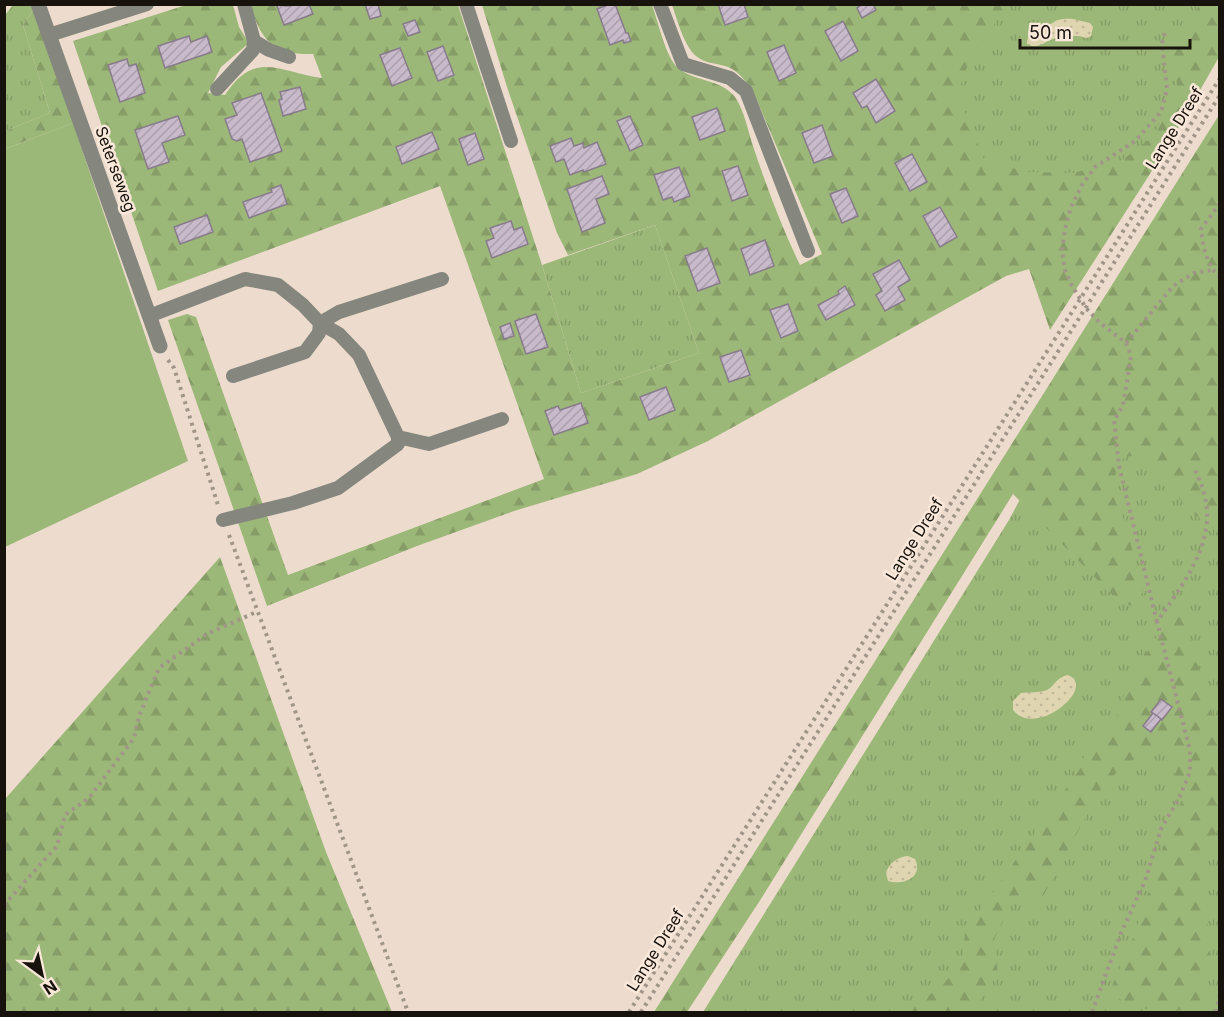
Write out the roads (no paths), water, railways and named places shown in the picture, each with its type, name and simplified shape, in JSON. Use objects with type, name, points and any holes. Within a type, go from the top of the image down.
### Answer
[{"type":"street","name":"Seterseweg","points":[[38,4],[160,346]]},
{"type":"lane","points":[[49,35],[147,4]]},
{"type":"lane","points":[[217,89],[253,50],[254,41],[244,4]]},
{"type":"lane","points":[[466,4],[511,141]]},
{"type":"lane","points":[[660,4],[683,64],[730,78],[746,91],[808,251]]},
{"type":"lane","points":[[254,41],[269,50],[289,57]]},
{"type":"lane","points":[[149,316],[245,279],[279,285],[320,322],[339,334],[359,355],[398,437],[398,444],[338,488],[293,503],[223,520]]},
{"type":"lane","points":[[320,322],[339,312],[442,279]]},
{"type":"lane","points":[[233,376],[305,352],[319,333],[320,322]]},
{"type":"lane","points":[[398,437],[429,444],[502,419]]}]
